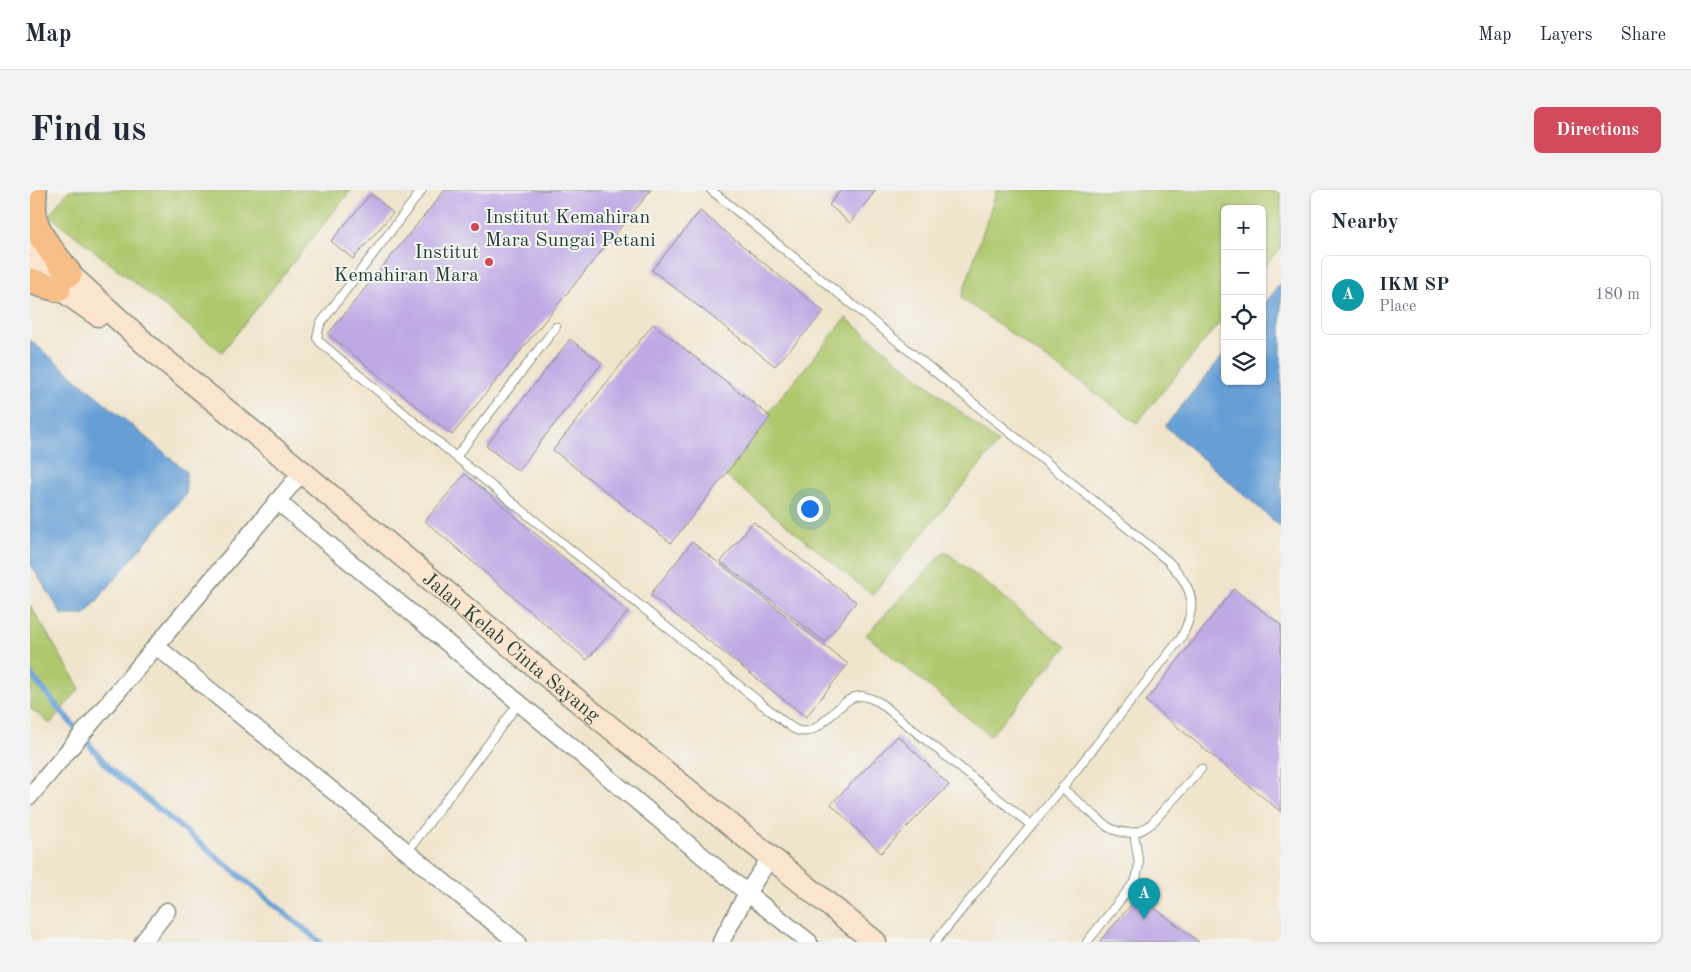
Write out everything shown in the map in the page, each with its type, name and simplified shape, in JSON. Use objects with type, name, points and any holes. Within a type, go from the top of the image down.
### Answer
[{"type":"main road","points":[[30,281],[63,281],[35,223],[33,211],[34,190]]},
{"type":"main road","name":"Jalan Kelab Cinta Sayang","points":[[30,242],[63,281],[150,348],[536,667],[875,942]]},
{"type":"main road","name":"Jalan Kelab Cinta Sayang","points":[[30,268],[63,281]]},
{"type":"street","points":[[30,796],[302,472]]},
{"type":"street","points":[[277,501],[747,893],[810,942]]},
{"type":"street","points":[[156,646],[517,942]]},
{"type":"street","points":[[721,942],[747,893],[770,858]]},
{"type":"street","points":[[143,942],[167,912]]},
{"type":"lane","points":[[422,190],[320,324],[318,338],[321,343],[456,457],[760,703],[797,730],[808,731],[821,724],[853,698],[860,696],[879,702],[1031,825]]},
{"type":"lane","points":[[711,190],[1160,555],[1182,576],[1191,597],[1190,617],[1181,638],[1062,788],[935,942]]},
{"type":"lane","points":[[456,457],[556,327]]},
{"type":"lane","points":[[407,852],[519,704]]},
{"type":"lane","points":[[1062,788],[1108,827],[1116,832],[1134,833],[1144,830],[1151,824],[1201,769]]},
{"type":"lane","points":[[1087,942],[1136,880],[1139,864],[1134,833]]},
{"type":"green space","points":[[69,190],[351,190],[222,352],[49,215]]},
{"type":"green space","points":[[997,190],[1281,190],[1281,247],[1266,265],[1266,205],[1221,205],[1221,321],[1137,423],[961,298]]},
{"type":"green space","points":[[846,318],[998,443],[872,595],[720,471]]},
{"type":"green space","points":[[945,551],[1066,647],[990,736],[866,635]]},
{"type":"green space","points":[[30,605],[80,688],[50,724],[30,708]]},
{"type":"water","points":[[1281,283],[1281,527],[1165,426],[1221,358],[1221,385],[1266,385],[1266,302]]},
{"type":"water","points":[[30,340],[186,471],[186,494],[85,615],[62,615],[30,563]]},
{"type":"building","name":"Institut Kemahiran Mara","points":[[445,190],[651,190],[452,435],[328,334]]},
{"type":"building","points":[[841,190],[876,190],[850,223],[829,205]]},
{"type":"building","points":[[371,194],[393,213],[353,259],[331,241]]},
{"type":"building","points":[[700,211],[824,312],[775,366],[652,270]]},
{"type":"building","points":[[653,324],[771,417],[671,543],[553,450]]},
{"type":"building","points":[[570,339],[602,363],[518,471],[486,446]]},
{"type":"building","points":[[465,474],[628,612],[587,660],[425,521]]},
{"type":"building","points":[[753,522],[856,602],[825,642],[721,562]]},
{"type":"building","points":[[692,542],[848,664],[806,717],[650,595]]},
{"type":"building","points":[[1234,589],[1281,625],[1281,812],[1146,701]]},
{"type":"building","points":[[898,736],[949,785],[881,853],[831,804]]},
{"type":"building","points":[[1139,896],[1199,942],[1099,942]]},
{"type":"waterway","points":[[30,674],[110,769],[320,942]]},
{"type":"place","name":"Institut Kemahiran Mara Sungai Petani","points":[[475,227]]},
{"type":"place","name":"Institut Kemahiran Mara","points":[[489,262]]},
{"type":"place","name":"IKM SP","points":[[1144,919]]}]
